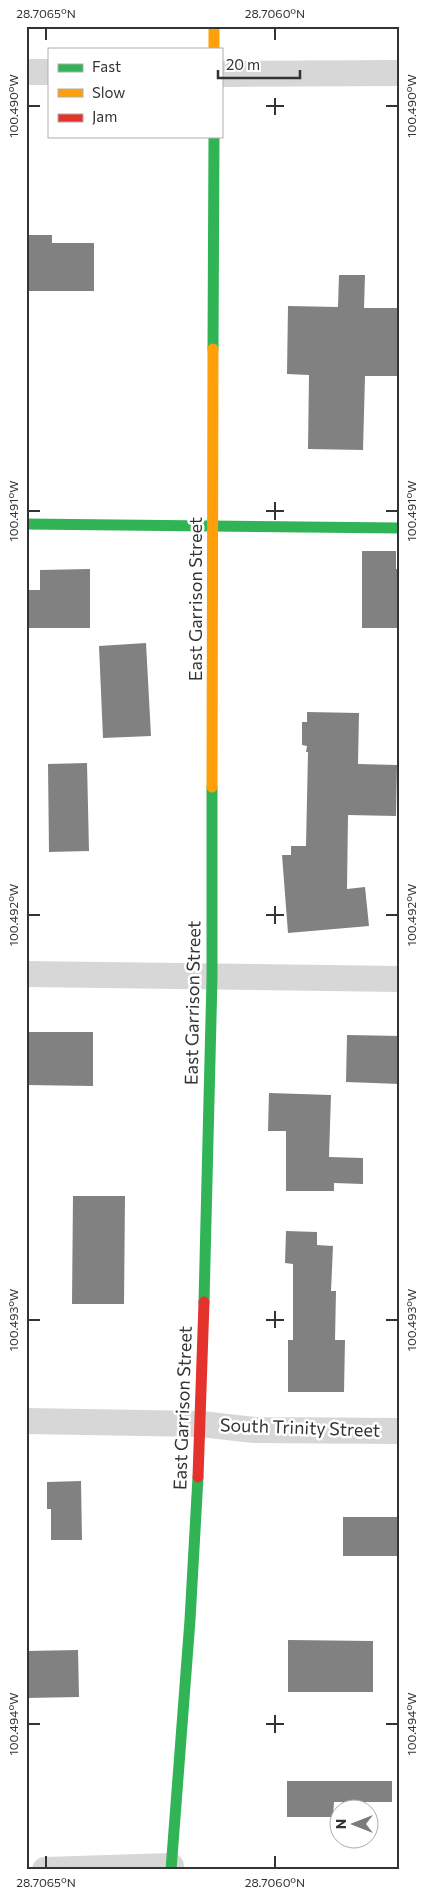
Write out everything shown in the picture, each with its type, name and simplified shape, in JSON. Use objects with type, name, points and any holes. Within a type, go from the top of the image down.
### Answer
[{"type":"main road","points":[[214,26],[214,48]]},
{"type":"main road","name":"East Garrison Street","points":[[171,1868],[190,1620],[201,1424],[212,978],[214,138]]},
{"type":"main road","points":[[26,524],[400,528]]},
{"type":"street","points":[[26,72],[48,72]]},
{"type":"street","points":[[222,74],[400,73]]},
{"type":"street","points":[[26,974],[212,978],[400,979]]},
{"type":"street","name":"South Trinity Street","points":[[26,1421],[201,1424],[254,1430],[400,1431]]},
{"type":"street","points":[[44,1870],[171,1868]]},
{"type":"building","points":[[26,235],[52,235],[52,243],[94,243],[94,291],[26,291]]},
{"type":"building","points":[[339,275],[365,275],[364,308],[400,308],[400,376],[365,376],[363,450],[308,449],[309,375],[287,374],[288,306],[338,307]]},
{"type":"building","points":[[362,551],[396,551],[396,569],[400,569],[400,628],[362,628]]},
{"type":"building","points":[[90,569],[90,628],[26,628],[26,590],[40,590],[40,570]]},
{"type":"building","points":[[146,643],[151,736],[103,738],[99,646]]},
{"type":"building","points":[[307,712],[359,713],[358,764],[397,765],[396,816],[348,815],[347,889],[365,887],[369,926],[288,933],[282,855],[291,855],[291,846],[306,846],[308,752],[306,752],[307,746],[302,745],[302,722],[307,722]]},
{"type":"building","points":[[87,763],[89,851],[49,852],[48,764]]},
{"type":"building","points":[[26,1032],[93,1032],[93,1086],[26,1085]]},
{"type":"building","points":[[347,1035],[400,1036],[400,1084],[346,1082]]},
{"type":"building","points":[[269,1093],[331,1095],[329,1157],[363,1158],[363,1184],[334,1183],[334,1191],[286,1191],[286,1131],[268,1131]]},
{"type":"building","points":[[73,1196],[125,1196],[124,1304],[72,1304]]},
{"type":"building","points":[[286,1231],[317,1232],[317,1245],[333,1246],[331,1291],[336,1291],[335,1340],[345,1340],[344,1392],[288,1392],[288,1340],[293,1340],[293,1264],[285,1263]]},
{"type":"building","points":[[81,1481],[82,1540],[51,1540],[51,1509],[47,1509],[47,1482]]},
{"type":"building","points":[[343,1517],[400,1517],[400,1556],[343,1556]]},
{"type":"building","points":[[288,1640],[373,1641],[373,1692],[288,1692]]},
{"type":"building","points":[[78,1650],[79,1697],[26,1698],[26,1651]]},
{"type":"building","points":[[287,1781],[392,1781],[392,1802],[378,1802],[378,1798],[328,1798],[328,1817],[287,1817]]},
{"type":"traffic: fast","points":[[213,349],[214,138]]},
{"type":"traffic: fast","points":[[26,524],[400,528]]},
{"type":"traffic: fast","points":[[204,1302],[212,978],[212,787]]},
{"type":"traffic: fast","points":[[171,1870],[190,1620],[198,1477]]},
{"type":"traffic: slow","points":[[214,26],[214,48]]},
{"type":"traffic: slow","points":[[212,787],[213,349]]},
{"type":"traffic: jam","points":[[198,1477],[204,1302]]}]
